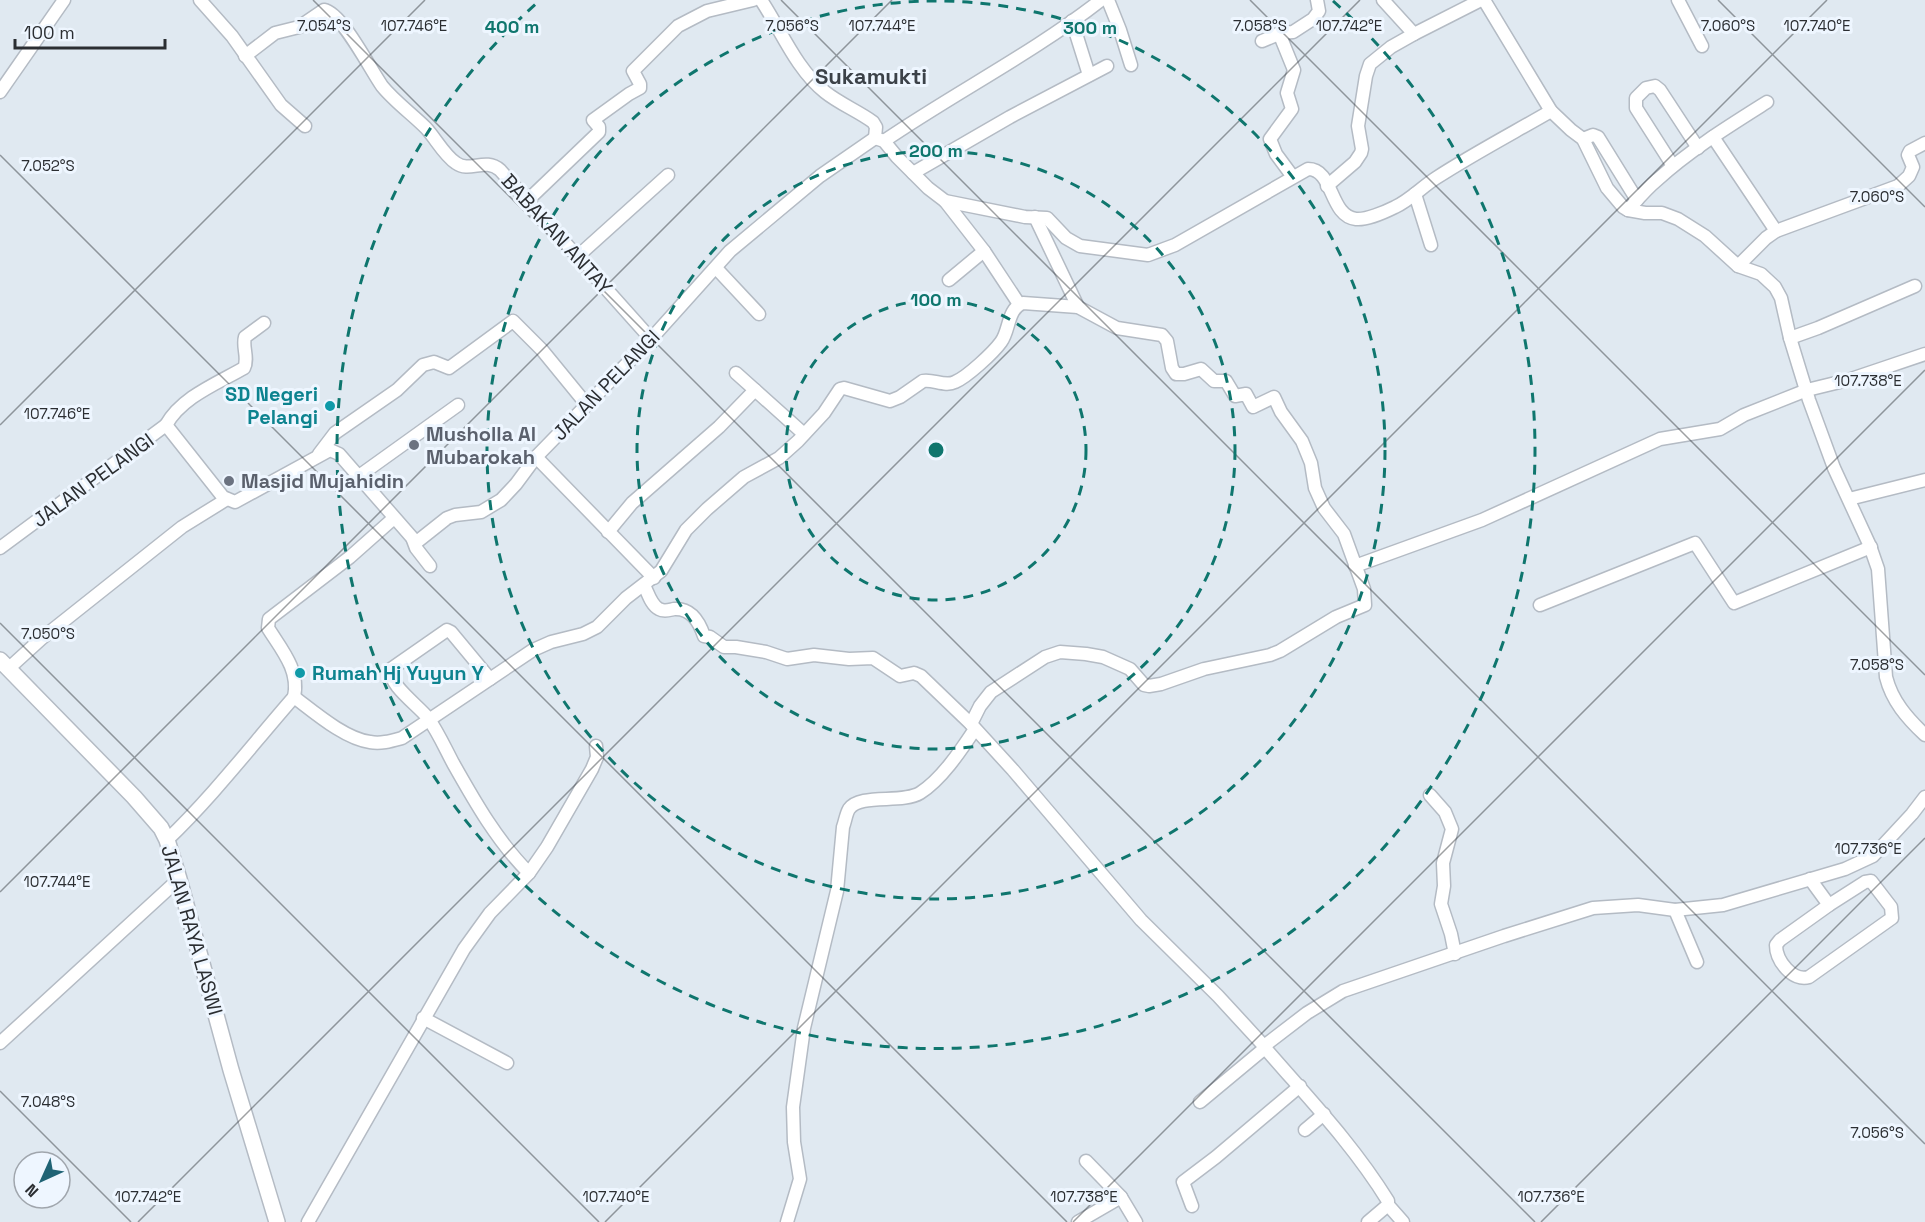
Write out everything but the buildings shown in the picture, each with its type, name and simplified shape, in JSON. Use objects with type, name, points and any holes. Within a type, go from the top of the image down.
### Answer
[{"type":"main road","name":"JALAN RAYA LASWI","points":[[4,665],[135,797],[161,828],[180,879],[231,1070],[277,1222]]},
{"type":"street","points":[[0,92],[64,0]]},
{"type":"street","points":[[200,0],[224,26],[281,105],[305,126]]},
{"type":"street","points":[[528,200],[599,132],[599,127],[592,120],[640,88],[633,71],[678,26],[707,11],[753,0]]},
{"type":"street","points":[[761,0],[806,72],[825,92],[873,122],[880,139],[936,195],[945,201],[984,251],[1019,304]]},
{"type":"street","name":"JALAN PELANGI","points":[[413,540],[418,541],[447,518],[480,512],[494,505],[516,484],[536,457],[651,339],[730,251],[820,176],[1027,53],[1101,0]]},
{"type":"street","points":[[1108,0],[1131,65]]},
{"type":"street","points":[[1262,41],[1279,33],[1293,32],[1313,19],[1319,11],[1317,0]]},
{"type":"street","points":[[1383,0],[1414,34]]},
{"type":"street","points":[[1327,186],[1355,162],[1361,153],[1358,126],[1370,64],[1391,47],[1482,0],[1551,111],[1583,139],[1607,188],[1616,200],[1628,210],[1662,213],[1678,219],[1705,236],[1738,266],[1761,274],[1775,287],[1781,298],[1790,338],[1834,468],[1871,547],[1878,569],[1888,687],[1905,715],[1925,735]]},
{"type":"street","points":[[1678,0],[1702,46]]},
{"type":"street","name":"BABAKAN ANTAY","points":[[245,56],[274,33],[299,27],[324,10],[328,11],[338,19],[384,88],[428,131],[456,163],[469,166],[485,164],[495,166],[651,339]]},
{"type":"street","points":[[1072,21],[1089,75]]},
{"type":"street","points":[[1279,33],[1294,70],[1287,93],[1292,109],[1270,139],[1276,154],[1293,177]]},
{"type":"street","points":[[913,173],[1010,117],[1107,66]]},
{"type":"street","points":[[1673,166],[1636,108],[1636,98],[1646,88],[1655,86],[1660,90],[1698,148]]},
{"type":"street","points":[[1628,210],[1655,180],[1673,166],[1767,102]]},
{"type":"street","points":[[945,201],[1025,217],[1049,219],[1066,238],[1080,246],[1148,255],[1174,245],[1308,169],[1315,170],[1321,175],[1341,211],[1348,216],[1359,219],[1394,207],[1434,179],[1551,111]]},
{"type":"street","points":[[1583,139],[1593,135],[1598,137],[1637,200]]},
{"type":"street","points":[[1713,137],[1776,231]]},
{"type":"street","points":[[1738,266],[1776,231],[1898,186],[1909,176],[1913,167],[1909,153],[1912,149],[1925,143]]},
{"type":"street","points":[[578,256],[668,175]]},
{"type":"street","points":[[1414,194],[1431,245]]},
{"type":"street","points":[[1035,217],[1078,307]]},
{"type":"street","points":[[949,280],[984,251]]},
{"type":"street","points":[[716,268],[759,314]]},
{"type":"street","points":[[1790,338],[1915,286]]},
{"type":"street","points":[[294,697],[326,721],[353,737],[368,742],[382,743],[402,738],[533,650],[551,642],[591,631],[626,597],[649,581],[667,563],[687,530],[707,509],[744,477],[779,458],[804,434],[824,413],[840,389],[844,388],[890,401],[923,381],[946,384],[957,382],[999,344],[1019,304],[1078,307],[1117,328],[1154,333],[1164,337],[1170,351],[1172,368],[1176,374],[1202,369],[1214,381],[1227,381],[1235,396],[1246,394],[1253,407],[1274,397],[1281,412],[1302,441],[1311,463],[1313,481],[1324,508],[1344,534],[1364,590],[1365,605],[1324,623],[1280,651],[1204,669],[1149,686],[1142,683],[1130,669],[1103,657],[1060,652],[1045,657],[991,692],[980,706],[959,753],[919,793],[906,798],[856,803],[849,808],[843,827],[837,891],[804,1028],[793,1107],[794,1142],[800,1179],[787,1222]]},
{"type":"street","points":[[319,454],[335,433],[402,387],[423,365],[434,362],[449,368],[513,321],[542,350],[587,405]]},
{"type":"street","points":[[166,425],[178,408],[207,388],[244,368],[246,362],[243,347],[245,337],[264,323]]},
{"type":"street","points":[[1355,566],[1482,520],[1660,439],[1720,429],[1744,415],[1807,390],[1848,380],[1925,354]]},
{"type":"street","points":[[736,373],[804,434]]},
{"type":"street","points":[[608,532],[632,503],[719,427],[754,390]]},
{"type":"street","points":[[359,476],[458,405]]},
{"type":"street","name":"JALAN PELANGI","points":[[0,548],[166,425],[227,499]]},
{"type":"street","points":[[4,665],[41,639],[182,527],[227,499],[235,502],[330,450],[334,451],[359,476],[413,540],[414,545],[430,566]]},
{"type":"street","points":[[536,457],[608,532],[649,581],[653,604],[660,610],[686,611],[701,626],[704,636],[710,637],[724,647],[766,652],[787,659],[821,655],[849,659],[873,657],[900,676],[914,673],[921,675],[973,726],[1013,770],[1141,920],[1218,996],[1300,1086],[1367,1166],[1388,1201],[1388,1205],[1403,1222]]},
{"type":"street","points":[[1849,499],[1925,480]]},
{"type":"street","points":[[166,840],[231,772],[294,697],[295,676],[268,628],[269,619],[350,557],[394,518]]},
{"type":"street","points":[[1540,605],[1695,543],[1734,603],[1871,547]]},
{"type":"street","points":[[490,679],[451,632],[444,631],[390,672],[393,681],[430,720],[482,812],[510,853],[529,873]]},
{"type":"street","points":[[308,1222],[464,949],[490,913],[529,873],[547,847],[592,769],[597,757],[596,746]]},
{"type":"street","points":[[1430,795],[1449,819],[1452,829],[1443,863],[1444,886],[1441,904],[1455,954]]},
{"type":"street","points":[[1200,1102],[1307,1013],[1343,991],[1593,908],[1638,905],[1675,910],[1723,904],[1845,869],[1873,856],[1925,797]]},
{"type":"street","points":[[0,1043],[180,879]]},
{"type":"street","points":[[1810,879],[1829,905]]},
{"type":"street","points":[[1871,881],[1891,908],[1892,918],[1809,977],[1802,979],[1795,977],[1777,957],[1776,945],[1829,905],[1865,882],[1871,881]]},
{"type":"street","points":[[1675,910],[1697,962]]},
{"type":"street","points":[[423,1018],[507,1063]]},
{"type":"street","points":[[1192,1206],[1185,1193],[1183,1182],[1300,1086]]},
{"type":"street","points":[[1305,1130],[1324,1114]]},
{"type":"street","points":[[1086,1161],[1121,1197],[1136,1222]]},
{"type":"street","points":[[1078,1222],[1121,1197]]},
{"type":"street","points":[[1368,1222],[1388,1205]]},
{"type":"place","name":"SD Negeri Pelangi","points":[[330,406]]},
{"type":"place","name":"Musholla Al Mubarokah","points":[[414,445]]},
{"type":"place","name":"Masjid Mujahidin","points":[[229,481]]},
{"type":"place","name":"Rumah Hj Yuyun Y","points":[[300,673]]},
{"type":"district","name":"Sukamukti","points":[[871,76]]}]
